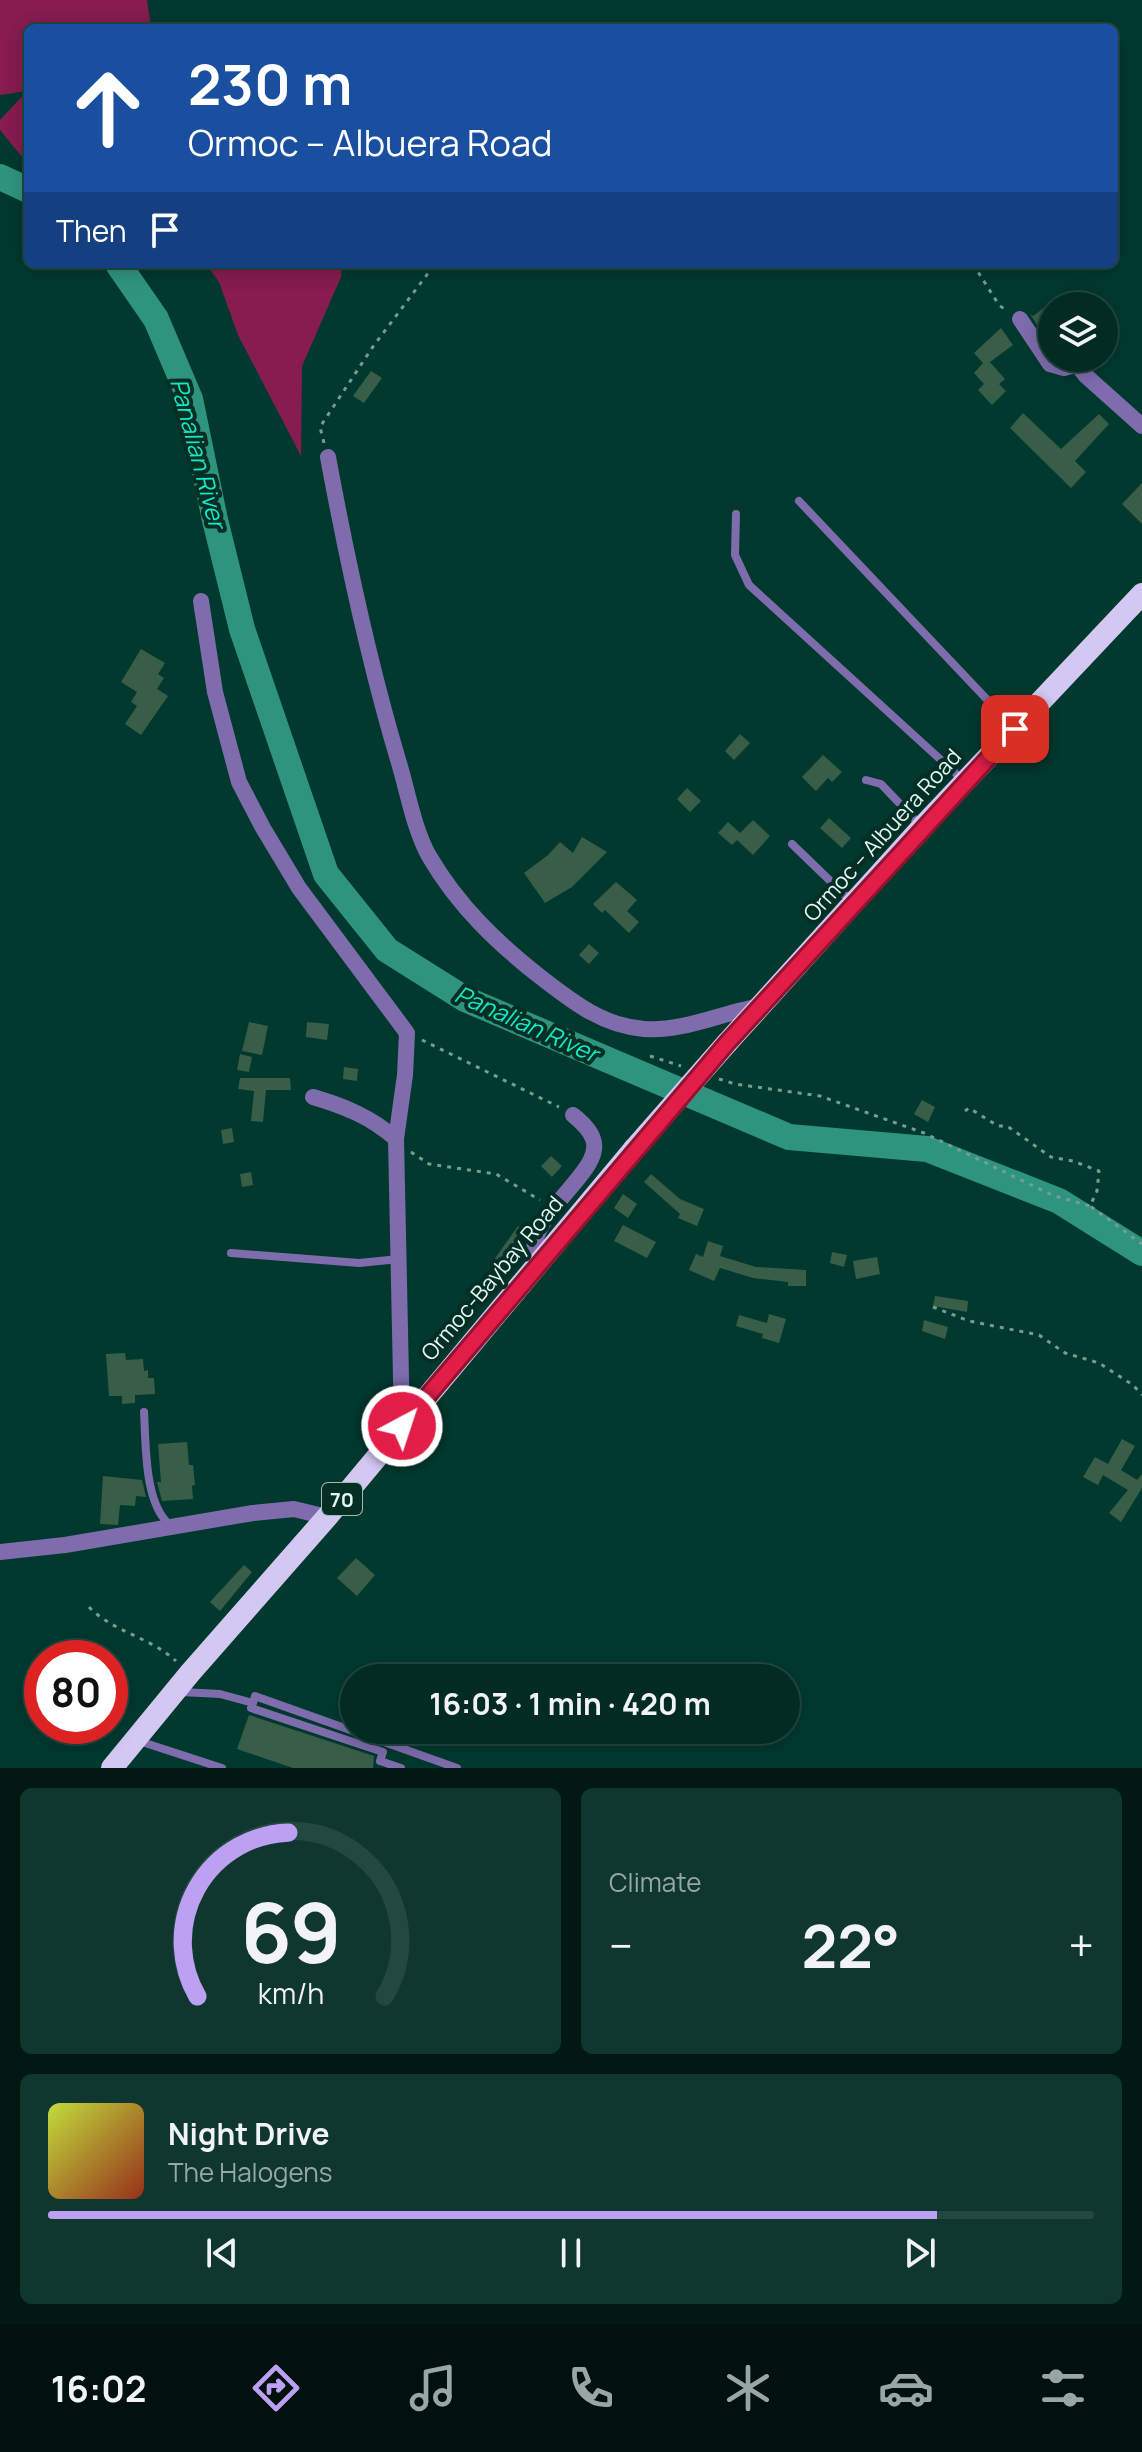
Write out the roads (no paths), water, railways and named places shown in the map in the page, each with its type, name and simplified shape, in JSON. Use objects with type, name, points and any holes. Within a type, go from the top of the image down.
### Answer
[{"type":"highway","name":"Ormoc – Albuera Road","points":[[727,1043],[922,827],[1142,594]]},
{"type":"highway","name":"Ormoc-Baybay Road","points":[[112,1768],[727,1043]]},
{"type":"street","points":[[1020,319],[1038,346]]},
{"type":"street","points":[[1084,372],[1139,418]]},
{"type":"street","points":[[328,457],[376,686],[427,852],[454,895],[503,949],[573,1002],[608,1022],[643,1029],[672,1029],[762,1006]]},
{"type":"street","points":[[201,601],[215,692],[239,782],[299,888],[407,1033],[396,1139],[402,1426]]},
{"type":"street","points":[[313,1097],[346,1107],[381,1126],[396,1139]]},
{"type":"street","points":[[536,1265],[531,1252],[536,1238],[553,1208],[592,1160],[595,1150],[593,1138],[573,1115]]},
{"type":"street","points":[[0,1552],[174,1528],[253,1513],[294,1509],[327,1517]]},
{"type":"lane","points":[[799,501],[1015,729]]},
{"type":"lane","points":[[736,514],[735,555],[749,585],[965,781]]},
{"type":"lane","points":[[866,780],[881,784],[922,827]]},
{"type":"lane","points":[[792,844],[854,904]]},
{"type":"lane","points":[[231,1253],[359,1263],[399,1259]]},
{"type":"lane","points":[[144,1412],[155,1504],[161,1518],[174,1528]]},
{"type":"lane","points":[[176,1691],[220,1694],[253,1703]]},
{"type":"lane","points":[[401,1768],[380,1761],[383,1752],[251,1708],[255,1696],[457,1768]]},
{"type":"lane","points":[[136,1739],[222,1768]]},
{"type":"waterway","name":"Panalian River","points":[[0,177],[24,188]]},
{"type":"waterway","name":"Panalian River","points":[[121,268],[156,319],[190,399],[242,629],[326,874],[387,950],[465,999],[789,1137],[927,1149],[1059,1201],[1142,1253]]}]
